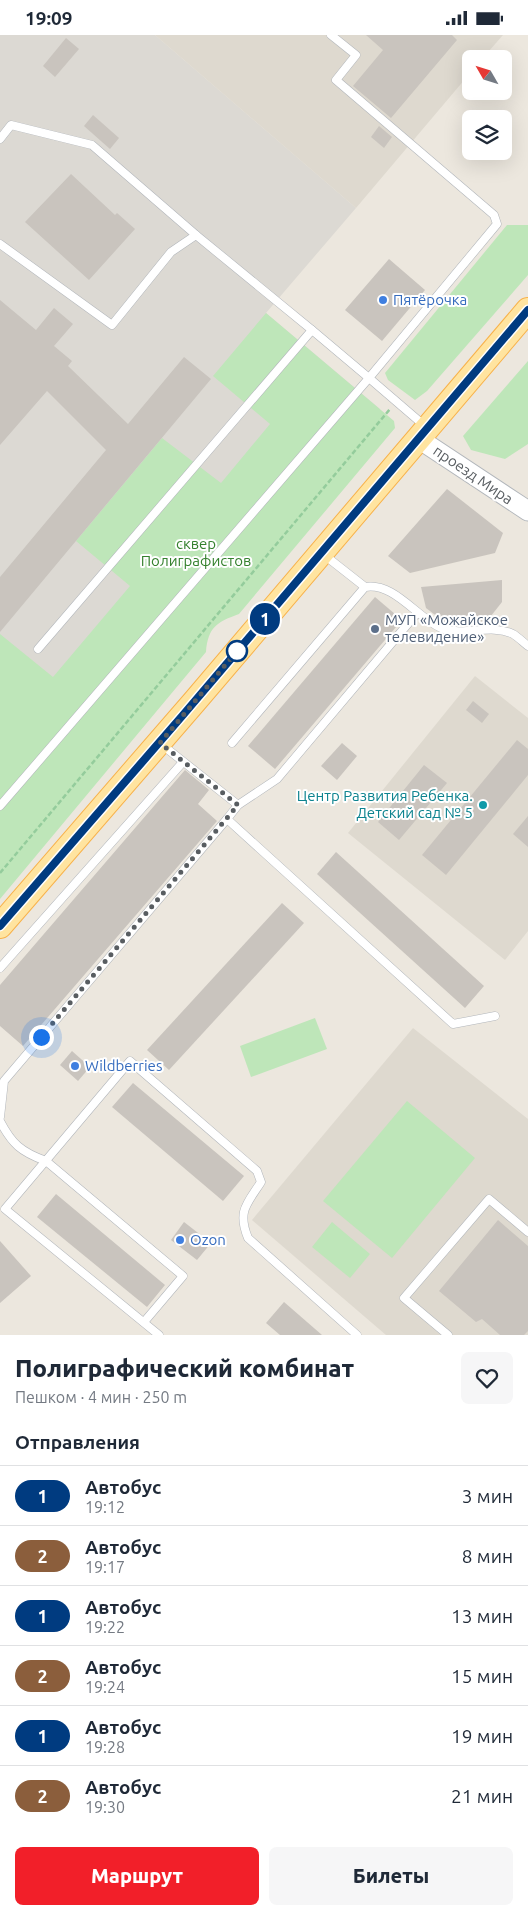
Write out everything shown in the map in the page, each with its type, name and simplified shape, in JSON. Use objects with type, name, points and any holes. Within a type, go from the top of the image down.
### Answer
[{"type":"main road","points":[[0,926],[160,743],[528,310]]},
{"type":"street","name":"проезд Мира","points":[[423,433],[528,511]]},
{"type":"lane","points":[[0,806],[369,378],[497,224],[494,215],[336,80],[356,55],[332,35]]},
{"type":"lane","points":[[0,139],[12,125],[92,145],[196,235],[369,378],[396,402],[423,433]]},
{"type":"lane","points":[[0,244],[112,325],[171,252],[196,235]]},
{"type":"lane","points":[[38,649],[312,330]]},
{"type":"lane","points":[[321,552],[365,587],[382,587],[430,623],[456,632],[493,630],[513,634],[528,646]]},
{"type":"lane","points":[[232,743],[365,587]]},
{"type":"lane","points":[[0,1117],[2,1079],[238,805],[277,779],[417,613]]},
{"type":"lane","points":[[160,743],[238,805]]},
{"type":"lane","points":[[0,968],[183,762]]},
{"type":"lane","points":[[227,819],[453,1024],[495,1016]]},
{"type":"lane","points":[[160,1335],[5,1209],[130,1061],[258,1171],[261,1182],[242,1212],[243,1226],[248,1238],[357,1335]]},
{"type":"lane","points":[[0,1121],[10,1139],[26,1154],[46,1161],[183,1276],[144,1322]]},
{"type":"lane","points":[[448,1335],[404,1298],[489,1199],[528,1231]]},
{"type":"path","points":[[0,873],[396,402]]},
{"type":"shaded area","points":[[0,35],[155,35],[356,208],[266,313],[380,409],[0,863]]},
{"type":"shaded area","points":[[155,35],[503,35],[490,50],[462,50],[462,83],[356,208]]},
{"type":"shaded area","points":[[475,676],[528,718],[528,931],[505,960],[348,833]]},
{"type":"shaded area","points":[[413,1028],[528,1119],[528,1335],[386,1335],[252,1220]]},
{"type":"green space","points":[[507,225],[528,225],[528,275],[427,391],[415,400],[388,380],[385,373]]},
{"type":"green space","name":"сквер Полиграфистов","points":[[266,313],[394,421],[395,428],[239,614],[219,623],[215,627],[209,637],[206,652],[0,899],[0,634],[53,677],[130,586],[76,541],[162,438],[221,483],[270,424],[213,376]]},
{"type":"green space","points":[[528,361],[528,444],[505,459],[471,450],[463,436]]},
{"type":"green space","points":[[315,1018],[327,1049],[251,1077],[240,1046]]},
{"type":"green space","points":[[407,1101],[475,1158],[392,1258],[323,1201]]},
{"type":"green space","points":[[332,1222],[370,1254],[350,1278],[312,1247]]},
{"type":"building","points":[[366,35],[452,35],[457,40],[391,118],[353,86],[383,50]]},
{"type":"building","points":[[66,38],[79,49],[55,77],[43,66]]},
{"type":"building","points":[[93,115],[119,138],[110,149],[84,126]]},
{"type":"building","points":[[379,126],[392,137],[384,148],[371,137]]},
{"type":"building","points":[[71,174],[115,215],[117,213],[135,229],[89,280],[25,222]]},
{"type":"building","points":[[389,259],[425,290],[382,341],[345,310]]},
{"type":"building","points":[[0,300],[36,330],[54,308],[73,324],[54,346],[72,361],[68,366],[128,424],[184,357],[211,379],[0,632],[0,577],[106,450],[47,391],[0,445]]},
{"type":"building","points":[[447,489],[503,533],[495,553],[410,573],[388,556]]},
{"type":"building","points":[[502,580],[502,602],[487,621],[447,624],[426,608],[421,587]]},
{"type":"building","points":[[375,597],[402,620],[275,769],[248,746]]},
{"type":"building","points":[[473,701],[489,714],[482,723],[466,710]]},
{"type":"building","name":"Центр Развития Ребенка. Детский сад № 5","points":[[517,740],[528,749],[528,775],[446,875],[422,855]]},
{"type":"building","points":[[342,743],[357,756],[337,780],[321,766]]},
{"type":"building","points":[[424,765],[447,783],[399,840],[378,822]]},
{"type":"building","points":[[185,770],[209,790],[198,804],[217,821],[23,1046],[0,1026],[0,985]]},
{"type":"building","name":"Центр Развития Ребенка. Детский сад № 5","points":[[528,816],[528,847],[513,834]]},
{"type":"building","points":[[336,852],[484,986],[465,1008],[317,874]]},
{"type":"building","points":[[282,903],[304,923],[169,1070],[147,1050]]},
{"type":"building","name":"Wildberries","points":[[72,1051],[90,1067],[78,1081],[60,1065]]},
{"type":"building","points":[[133,1083],[244,1176],[223,1201],[112,1107]]},
{"type":"building","points":[[56,1194],[165,1285],[147,1307],[37,1217]]},
{"type":"building","points":[[498,1220],[528,1246],[528,1331],[524,1335],[500,1335],[482,1319],[476,1322],[439,1291]]},
{"type":"building","points":[[184,1222],[211,1243],[197,1260],[171,1240]]},
{"type":"building","points":[[0,1241],[31,1276],[0,1303]]},
{"type":"building","points":[[284,1302],[322,1335],[280,1335],[266,1323]]},
{"type":"bus line","name":"1","points":[[0,926],[183,715],[528,310]]},
{"type":"place","name":"Пятёрочка","points":[[383,300]]},
{"type":"place","name":"МУП «Можайское телевидение»","points":[[375,629]]},
{"type":"place","name":"Центр Развития Ребенка. Детский сад № 5","points":[[483,805]]},
{"type":"place","name":"Wildberries","points":[[75,1066]]},
{"type":"place","name":"Ozon","points":[[180,1240]]},
{"type":"route","points":[[41,1037],[238,805],[160,743],[237,651]]}]
